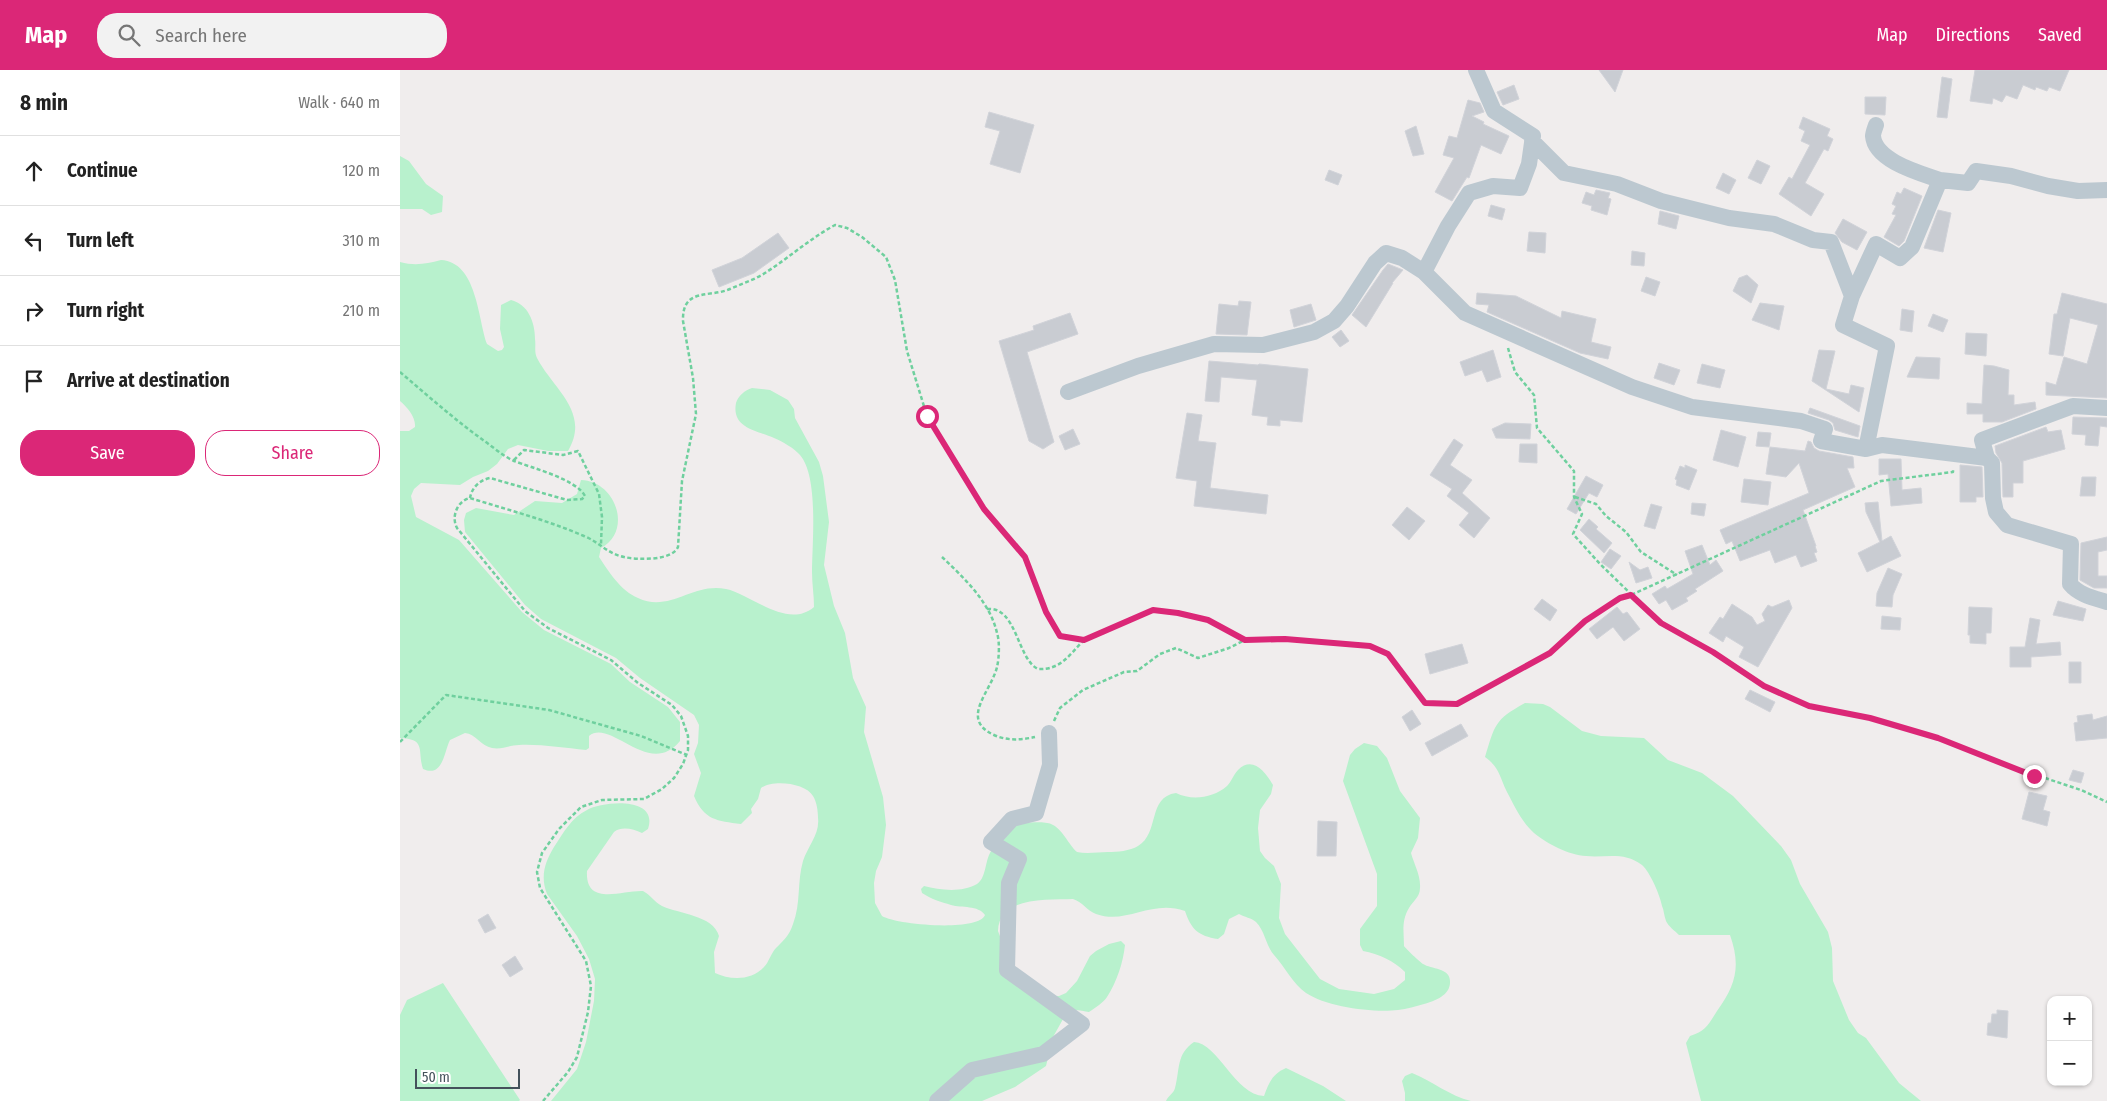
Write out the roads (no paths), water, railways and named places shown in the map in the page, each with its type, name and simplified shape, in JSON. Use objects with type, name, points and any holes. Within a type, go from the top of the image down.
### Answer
[{"type":"street","points":[[1424,272],[1448,226],[1469,193],[1493,186],[1520,188],[1529,164],[1533,136],[1494,111],[1476,70]]},
{"type":"street","points":[[1876,125],[1873,137],[1880,152],[1901,166],[1940,180],[1968,183],[1976,171],[2011,176],[2048,186],[2078,191],[2107,190]]},
{"type":"street","points":[[1532,141],[1564,173],[1617,184],[1660,201],[1729,218],[1774,224],[1813,240],[1830,242],[1852,296]]},
{"type":"street","points":[[1866,449],[1887,346],[1843,325],[1852,296],[1876,244],[1900,258],[1912,247],[1940,180]]},
{"type":"street","points":[[1068,392],[1138,366],[1214,344],[1263,346],[1314,332],[1334,321],[1347,306],[1375,263],[1386,253],[1402,258],[1424,272],[1465,313],[1632,387],[1692,407],[1801,421],[1825,429],[1821,441],[1866,449],[1882,445],[1986,458],[1992,463],[1993,498],[1996,512],[2008,525],[2071,544],[2070,584],[2074,590],[2086,596],[2107,602]]},
{"type":"street","points":[[1986,458],[1982,440],[2073,406],[2107,408]]},
{"type":"street","points":[[936,1101],[972,1070],[1044,1054],[1082,1024],[1008,970],[1009,883],[1019,859],[991,842],[1012,819],[1036,814],[1050,765],[1049,733]]}]
